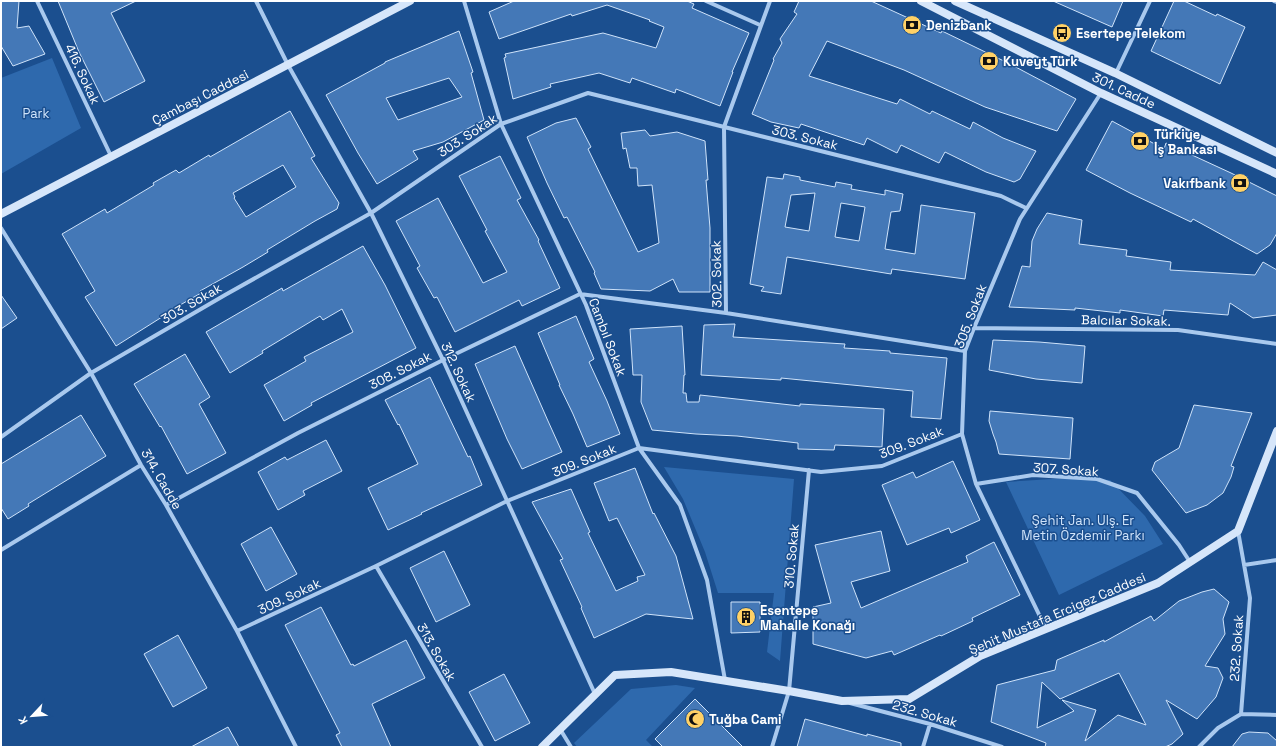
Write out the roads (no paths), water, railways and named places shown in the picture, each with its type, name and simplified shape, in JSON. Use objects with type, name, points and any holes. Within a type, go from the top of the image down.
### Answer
[{"type":"main road","name":"Çambaşı Caddesi","points":[[1,214],[410,1]]},
{"type":"main road","name":"301. Cadde","points":[[921,1],[1101,93],[1277,174]]},
{"type":"main road","name":"301. Cadde","points":[[955,1],[967,4],[1277,153]]},
{"type":"main road","points":[[1238,531],[1277,431]]},
{"type":"main road","name":"Şehit Mustafa Ercigez Caddesi","points":[[542,747],[615,675],[671,672],[842,701],[909,699],[980,656],[1158,583],[1238,531]]},
{"type":"street","name":"416. Sokak","points":[[37,1],[111,156]]},
{"type":"street","name":"312. Sokak","points":[[256,1],[288,65],[371,213],[443,360],[595,695]]},
{"type":"street","name":"Cambıl Sokak","points":[[464,1],[501,124],[580,294],[639,448],[680,505],[707,580],[725,680]]},
{"type":"street","points":[[706,1],[760,25]]},
{"type":"street","name":"302. Sokak","points":[[770,1],[724,127],[726,313],[965,351]]},
{"type":"street","points":[[1115,74],[1150,1]]},
{"type":"street","name":"303. Sokak","points":[[1,437],[91,373],[225,295],[371,213],[501,124],[588,93],[1001,196],[1026,208]]},
{"type":"street","name":"305. Sokak","points":[[1046,629],[976,484],[962,434],[965,351],[1020,219],[1101,93]]},
{"type":"street","name":"314. Cadde","points":[[1,228],[91,373],[141,465],[166,505],[237,631],[296,747]]},
{"type":"street","points":[[580,294],[726,313]]},
{"type":"street","name":"308. Sokak","points":[[166,505],[298,433],[443,360],[580,294]]},
{"type":"street","name":"Balcılar Sokak.","points":[[974,328],[1178,330],[1277,344]]},
{"type":"street","name":"309. Sokak","points":[[237,631],[376,566],[507,501],[639,448],[821,472],[882,466],[962,434]]},
{"type":"street","points":[[1,550],[141,465]]},
{"type":"street","name":"310. Sokak","points":[[772,747],[788,691],[809,470]]},
{"type":"street","name":"307. Sokak","points":[[976,484],[1033,475],[1097,479],[1137,493],[1179,545],[1190,562]]},
{"type":"street","name":"232. Sokak","points":[[1238,531],[1250,598],[1241,714]]},
{"type":"street","points":[[1244,565],[1277,560]]},
{"type":"street","name":"313. Sokak","points":[[376,566],[482,747]]},
{"type":"street","name":"232. Sokak","points":[[842,701],[930,724],[1002,747]]},
{"type":"street","points":[[1200,747],[1218,728],[1241,714],[1277,715]]},
{"type":"street","points":[[923,747],[930,724]]},
{"type":"street","points":[[560,729],[571,747]]},
{"type":"place","name":"Denizbank","points":[[912,25]]},
{"type":"place","name":"Esertepe Telekom","points":[[1062,33]]},
{"type":"place","name":"Kuveyt Türk","points":[[989,61]]},
{"type":"place","name":"Türkiye İş Bankası","points":[[1140,141]]},
{"type":"place","name":"Vakıfbank","points":[[1240,183]]},
{"type":"place","name":"Esentepe Mahalle Konağı","points":[[746,617]]},
{"type":"place","name":"Tuğba Cami","points":[[695,719]]},
{"type":"park label","name":"Park","points":[[36,113]]},
{"type":"park label","name":"Şehit Jan. Ulş. Er Metin Özdemir Parkı","points":[[1083,528]]}]
